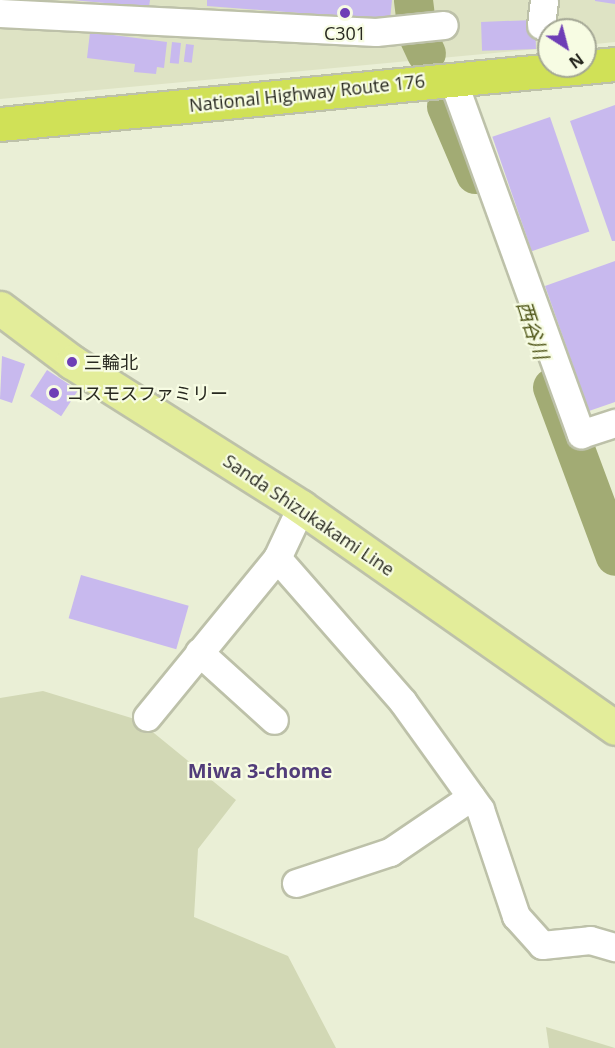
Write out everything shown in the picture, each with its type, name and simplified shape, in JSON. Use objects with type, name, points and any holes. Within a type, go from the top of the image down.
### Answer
[{"type":"highway","name":"National Highway Route 176","points":[[0,124],[452,78],[615,64]]},
{"type":"main road","name":"Sanda Shizukakami Line","points":[[0,308],[72,362],[301,507],[615,728]]},
{"type":"street","points":[[0,13],[49,8],[189,11],[376,32],[441,23]]},
{"type":"street","points":[[452,78],[581,434],[615,423]]},
{"type":"street","points":[[147,717],[277,558],[301,507]]},
{"type":"street","points":[[277,558],[403,702],[480,809],[516,916],[542,945],[590,940],[615,946]]},
{"type":"street","points":[[199,652],[274,720]]},
{"type":"street","points":[[296,883],[390,852],[471,797]]},
{"type":"shaded area","points":[[0,0],[615,0],[615,42],[597,44],[597,18],[537,18],[537,49],[0,99]]},
{"type":"shaded area","points":[[43,691],[138,720],[236,800],[198,849],[194,917],[288,956],[336,1048],[0,1048],[0,698]]},
{"type":"shaded area","points":[[546,1027],[615,1048],[549,1048]]},
{"type":"building","points":[[72,0],[150,0],[149,7]]},
{"type":"building","name":"C301","points":[[207,0],[392,0],[390,20],[207,6]]},
{"type":"building","points":[[595,0],[615,0],[615,4],[595,1]]},
{"type":"building","points":[[535,20],[536,49],[482,51],[481,22]]},
{"type":"building","points":[[90,32],[167,42],[164,68],[157,67],[156,74],[134,72],[135,64],[87,58]]},
{"type":"building","points":[[172,42],[181,43],[179,64],[170,63]]},
{"type":"building","points":[[186,44],[194,45],[192,63],[184,62]]},
{"type":"building","points":[[615,105],[615,241],[612,241],[570,121]]},
{"type":"building","points":[[550,117],[589,231],[532,251],[492,137]]},
{"type":"building","points":[[615,261],[615,402],[589,411],[545,286]]},
{"type":"building","points":[[2,356],[25,364],[12,403],[0,399]]},
{"type":"building","name":"コスモスファミリー","points":[[47,370],[78,390],[61,416],[30,396]]},
{"type":"building","points":[[81,575],[189,606],[176,649],[69,618]]},
{"type":"waterway","name":"西谷川","points":[[413,0],[417,34],[426,53]]},
{"type":"waterway","name":"西谷川","points":[[446,106],[475,174]]},
{"type":"waterway","name":"西谷川","points":[[552,387],[615,556]]},
{"type":"place","name":"C301","points":[[345,13]]},
{"type":"place","name":"三輪北","points":[[72,362]]},
{"type":"place","name":"コスモスファミリー","points":[[54,393]]},
{"type":"district","name":"Miwa 3-chome","points":[[260,770]]}]
